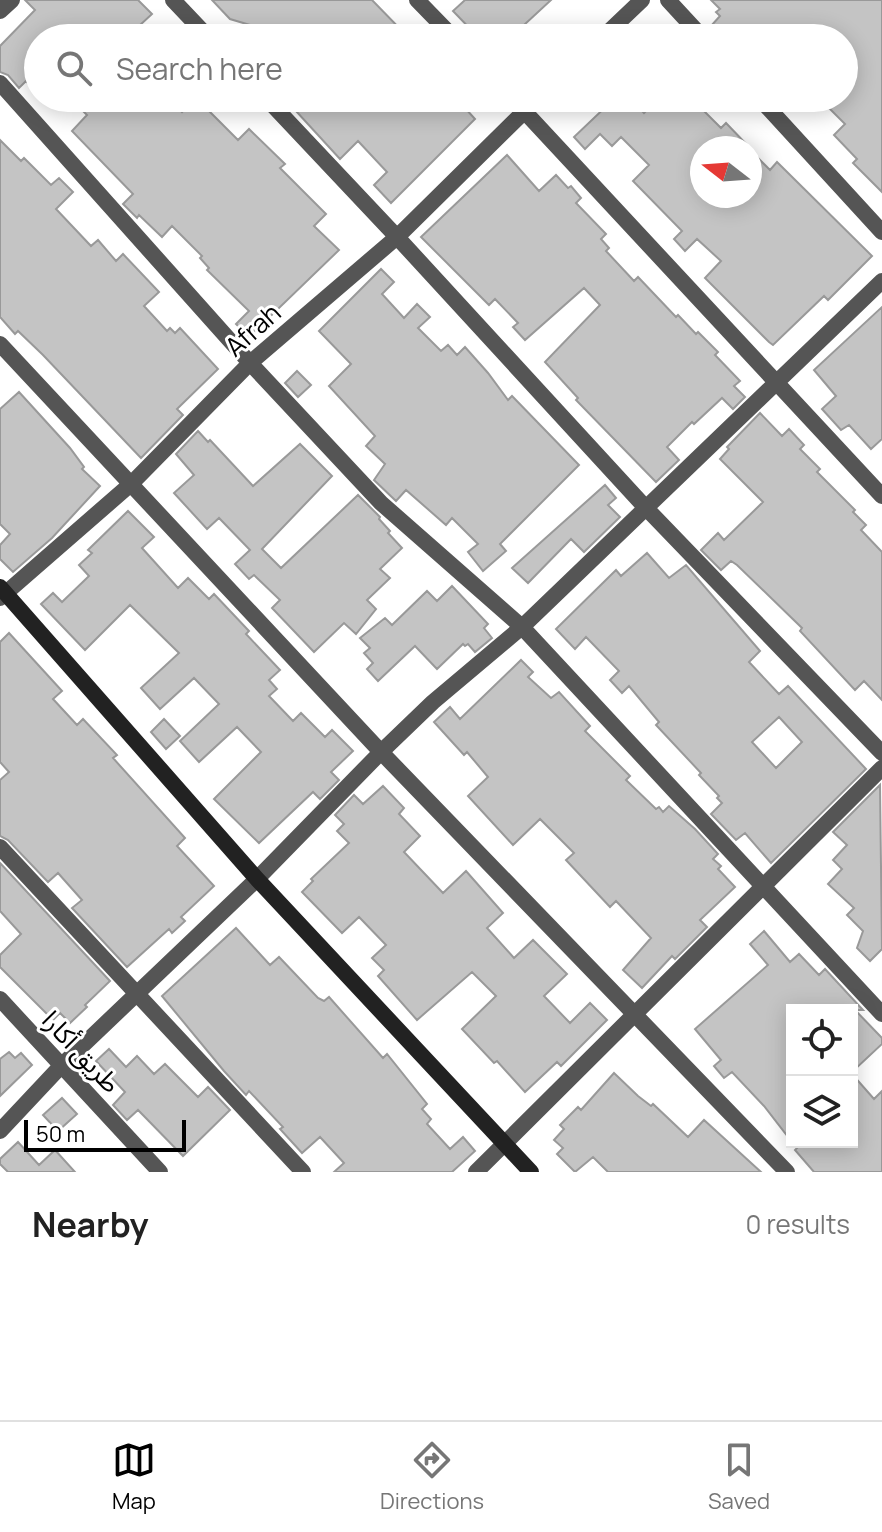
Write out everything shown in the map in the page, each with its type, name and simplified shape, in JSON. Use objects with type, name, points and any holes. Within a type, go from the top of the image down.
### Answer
[{"type":"street","points":[[0,11],[12,0]]},
{"type":"street","points":[[173,0],[196,24]]},
{"type":"street","points":[[417,0],[440,24]]},
{"type":"street","points":[[617,24],[642,0]]},
{"type":"street","points":[[668,0],[690,24]]},
{"type":"street","points":[[0,83],[24,110]]},
{"type":"street","points":[[26,112],[250,363],[381,503],[522,627],[882,1014]]},
{"type":"street","points":[[279,112],[645,507],[882,753]]},
{"type":"street","name":"Afrah","points":[[2,592],[132,483],[250,363],[397,237],[524,112]]},
{"type":"street","points":[[526,112],[882,496]]},
{"type":"street","points":[[772,112],[882,232]]},
{"type":"street","points":[[0,1131],[61,1066],[257,879],[381,752],[433,702],[522,627],[882,281]]},
{"type":"street","points":[[0,344],[381,752],[787,1172]]},
{"type":"street","points":[[2,592],[257,879],[531,1172]]},
{"type":"street","points":[[476,1172],[882,768]]},
{"type":"street","points":[[0,847],[303,1172]]},
{"type":"street","name":"طريق أكارا","points":[[0,999],[160,1172]]},
{"type":"building","points":[[25,0],[138,0],[152,14],[141,24],[24,24],[24,83],[19,88],[8,75],[0,72],[0,46],[35,10]]},
{"type":"building","points":[[212,0],[372,0],[395,24],[247,24],[230,19]]},
{"type":"building","points":[[465,0],[551,0],[525,24],[466,24],[453,11]]},
{"type":"building","points":[[711,0],[882,0],[882,192],[853,163],[857,159],[834,135],[845,124],[833,112],[858,112],[858,24],[713,24],[720,16],[716,12],[720,9]]},
{"type":"building","points":[[84,112],[210,112],[238,140],[249,129],[285,164],[280,168],[326,214],[314,226],[339,250],[249,337],[236,324],[249,311],[207,270],[209,268],[200,258],[202,256],[172,226],[162,237],[123,204],[133,194],[72,131],[87,115]]},
{"type":"building","points":[[297,112],[469,112],[475,119],[391,203],[374,185],[387,172],[358,141],[340,159]]},
{"type":"building","points":[[600,112],[705,112],[721,128],[726,123],[738,136],[690,136],[690,208],[762,208],[762,162],[770,170],[777,162],[872,256],[828,300],[824,296],[773,345],[705,278],[721,261],[697,239],[685,251],[674,239],[682,231],[633,181],[649,165],[621,137],[612,146],[600,134],[585,149],[574,137]]},
{"type":"building","points":[[0,140],[51,185],[59,178],[73,192],[56,209],[91,246],[98,240],[116,261],[123,254],[159,292],[144,306],[167,331],[170,328],[175,333],[180,328],[218,369],[177,409],[183,415],[141,458],[43,355],[18,331],[15,334],[0,317]]},
{"type":"building","points":[[507,155],[539,191],[556,175],[568,188],[571,186],[581,198],[576,203],[606,234],[601,239],[609,248],[606,251],[634,281],[638,277],[676,317],[678,315],[696,334],[698,332],[740,381],[734,386],[745,397],[733,409],[722,398],[694,424],[692,422],[667,447],[679,460],[656,482],[576,400],[578,398],[545,362],[600,305],[584,288],[525,340],[513,327],[518,323],[495,299],[489,305],[421,237]]},
{"type":"building","points":[[381,269],[394,282],[382,294],[404,318],[417,304],[430,317],[418,328],[441,351],[448,345],[457,355],[465,347],[508,400],[512,396],[579,465],[500,544],[506,551],[483,571],[468,552],[478,544],[452,518],[446,525],[406,490],[396,501],[374,480],[385,464],[366,446],[375,436],[329,386],[351,364],[319,331]]},
{"type":"building","points":[[882,307],[882,439],[871,449],[849,425],[841,430],[822,409],[836,396],[814,370]]},
{"type":"building","points":[[297,371],[311,385],[298,397],[285,383]]},
{"type":"building","points":[[19,392],[70,448],[84,467],[82,469],[100,486],[52,538],[13,572],[0,559],[0,545],[10,534],[0,524],[0,409]]},
{"type":"building","points":[[760,413],[782,436],[789,429],[804,445],[800,449],[820,469],[817,472],[855,510],[853,512],[866,525],[861,530],[882,552],[882,700],[864,681],[855,690],[800,631],[802,628],[737,565],[731,561],[721,570],[701,550],[718,533],[724,540],[763,502],[720,459],[729,449],[727,447]]},
{"type":"building","points":[[198,431],[253,486],[300,444],[332,476],[262,549],[281,568],[358,495],[380,517],[390,531],[388,533],[402,548],[380,569],[390,578],[367,600],[376,609],[356,634],[344,623],[314,652],[272,608],[280,600],[254,575],[249,579],[235,564],[250,550],[219,518],[207,529],[174,493],[194,475],[176,454]]},
{"type":"building","points":[[605,485],[616,498],[608,505],[620,517],[584,552],[571,539],[528,583],[512,568]]},
{"type":"building","points":[[128,511],[154,537],[142,548],[178,588],[188,578],[209,599],[214,594],[280,670],[269,680],[277,689],[269,696],[293,721],[301,713],[325,737],[332,730],[353,751],[331,772],[339,780],[320,799],[313,792],[259,843],[214,799],[261,752],[237,727],[199,762],[180,741],[219,704],[194,678],[160,709],[141,688],[179,653],[130,605],[85,650],[41,604],[53,593],[62,602],[89,576],[79,565],[92,553],[88,550]]},
{"type":"building","points":[[647,553],[669,578],[686,565],[760,651],[749,662],[779,694],[788,686],[866,769],[771,863],[745,833],[736,840],[711,814],[722,803],[717,798],[719,796],[656,725],[659,722],[629,686],[622,693],[610,680],[619,671],[586,637],[575,649],[556,629],[616,570],[621,576]],"holes":[[[779,717],[802,742],[776,768],[752,742]]]},
{"type":"building","points":[[452,586],[488,624],[484,628],[492,638],[475,652],[468,644],[463,644],[437,669],[415,646],[378,681],[367,669],[373,663],[364,653],[370,648],[360,638],[385,618],[392,625],[427,591],[437,601]]},
{"type":"building","points":[[9,633],[62,691],[53,699],[77,725],[83,719],[117,755],[113,758],[185,838],[177,846],[214,886],[181,917],[185,921],[172,933],[169,929],[127,967],[72,908],[82,900],[58,873],[48,882],[8,840],[0,836],[0,780],[9,772],[0,762],[0,642]]},
{"type":"building","points":[[521,660],[533,672],[528,677],[551,698],[559,692],[590,726],[585,731],[630,776],[626,780],[656,809],[659,807],[663,812],[669,806],[695,829],[718,854],[713,859],[721,866],[718,869],[735,887],[700,920],[707,927],[675,959],[672,956],[642,988],[623,970],[651,938],[616,901],[610,907],[566,860],[574,853],[540,819],[513,845],[468,796],[488,777],[467,752],[464,755],[434,722],[450,707],[460,719]]},
{"type":"building","points":[[164,719],[180,736],[166,749],[151,732]]},
{"type":"building","points":[[880,785],[882,949],[870,961],[857,948],[863,931],[847,915],[854,908],[828,884],[842,869],[833,860],[847,845],[833,832]]},
{"type":"building","points":[[383,786],[404,808],[399,814],[420,836],[404,852],[443,893],[466,871],[503,913],[487,928],[514,958],[533,940],[567,974],[544,996],[570,1023],[590,1003],[607,1020],[561,1066],[557,1062],[525,1092],[462,1029],[496,996],[472,972],[417,1020],[378,976],[384,970],[372,958],[386,945],[359,917],[342,933],[302,892],[313,881],[311,879],[349,843],[337,831],[344,824],[335,815],[354,795],[363,804]]},
{"type":"building","points":[[0,863],[110,981],[70,1023],[60,1013],[53,1020],[0,967],[0,955],[21,934],[0,911]]},
{"type":"building","points":[[236,928],[270,965],[279,957],[318,998],[324,1001],[329,997],[383,1058],[387,1054],[427,1104],[422,1109],[431,1119],[427,1124],[450,1149],[463,1137],[475,1151],[452,1172],[334,1172],[344,1163],[320,1137],[302,1153],[280,1129],[283,1127],[249,1091],[246,1095],[224,1071],[162,996]]},
{"type":"building","points":[[764,931],[790,962],[799,954],[819,975],[825,969],[857,1004],[786,1004],[786,1134],[732,1072],[724,1078],[714,1066],[721,1060],[695,1029],[768,965],[750,944]]},
{"type":"building","points":[[858,1013],[882,1038],[882,1044],[858,1066]]},
{"type":"building","points":[[109,1049],[126,1067],[137,1056],[154,1074],[165,1064],[198,1097],[208,1087],[230,1110],[183,1156],[138,1110],[127,1120],[113,1105],[125,1092],[96,1061]]},
{"type":"building","points":[[9,1052],[15,1058],[21,1053],[32,1065],[0,1096],[0,1059]]},
{"type":"building","points":[[614,1073],[688,1137],[704,1120],[761,1172],[608,1172],[593,1157],[575,1172],[557,1154],[563,1148],[554,1140],[564,1129],[560,1125],[578,1107],[581,1110]]},
{"type":"building","points":[[858,1081],[874,1099],[882,1091],[882,1172],[814,1172],[795,1150],[858,1148]]},
{"type":"building","points":[[62,1098],[77,1114],[58,1131],[43,1115]]},
{"type":"building","points":[[18,1142],[39,1165],[55,1150],[75,1172],[8,1172],[0,1164],[0,1159]]}]
